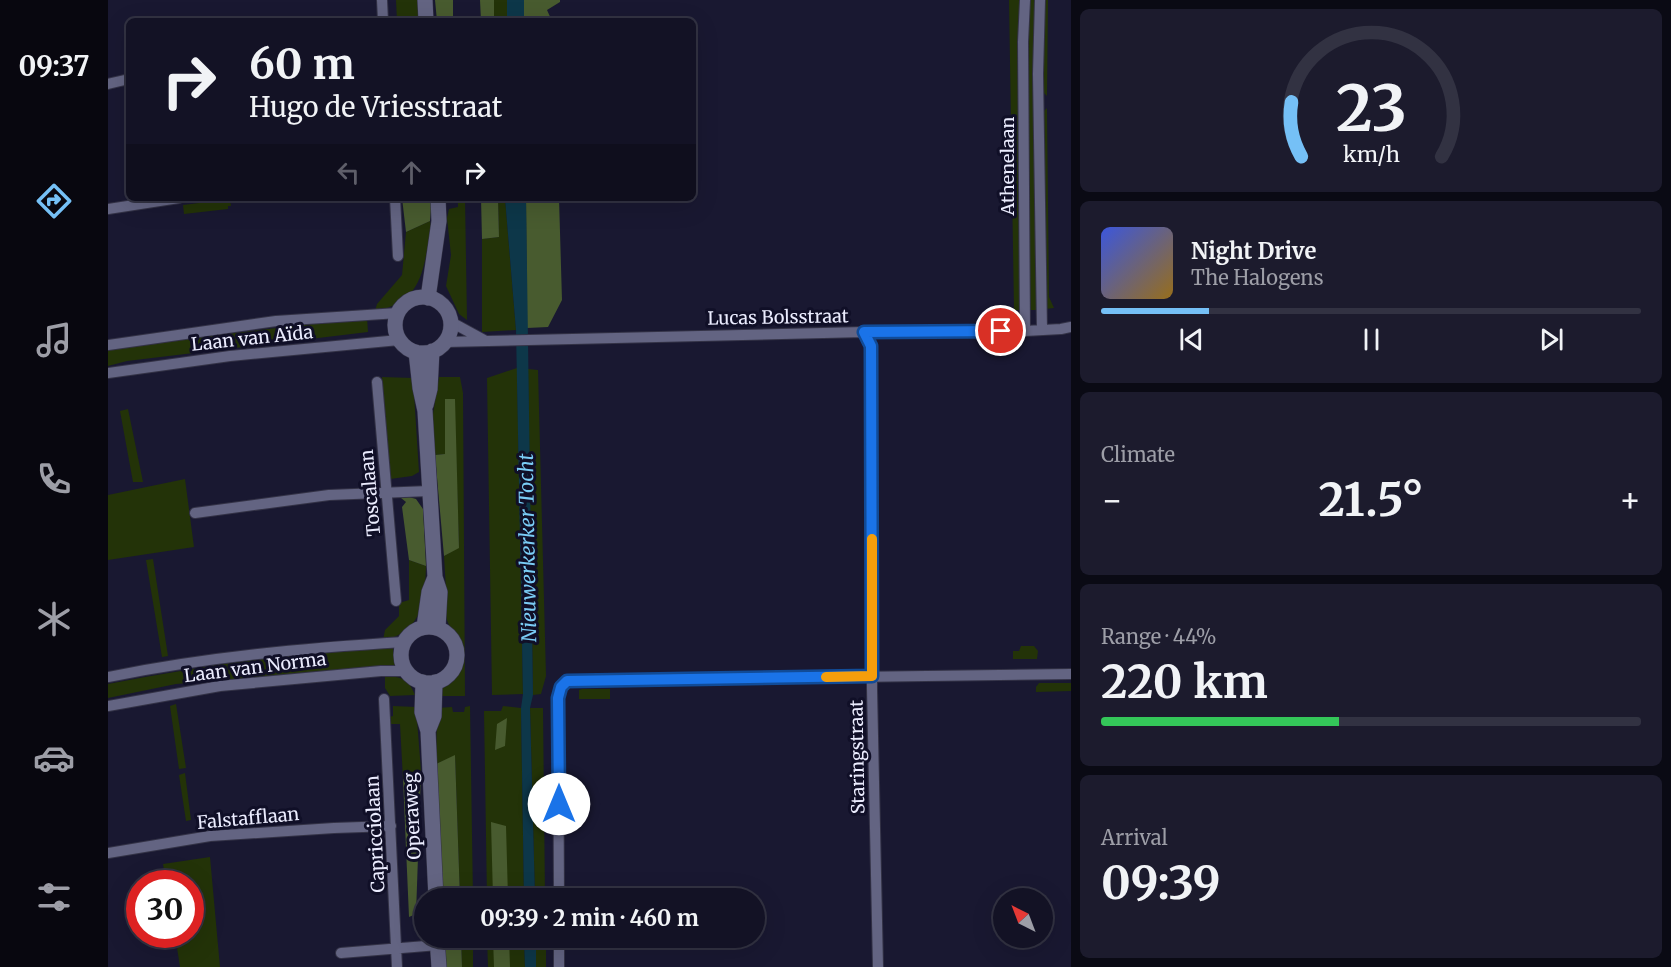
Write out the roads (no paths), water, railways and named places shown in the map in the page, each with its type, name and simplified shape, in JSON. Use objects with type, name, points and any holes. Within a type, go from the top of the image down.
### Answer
[{"type":"main road","points":[[425,0],[426,18]]},
{"type":"main road","points":[[428,298],[439,221],[438,201]]},
{"type":"main road","points":[[428,298],[442,305],[451,322],[449,335],[445,342],[424,352],[410,350],[399,340],[395,325],[398,313],[405,303],[412,299],[428,298]]},
{"type":"main road","points":[[424,352],[420,388],[425,411],[435,577],[440,592],[431,628]]},
{"type":"main road","points":[[431,628],[451,637],[457,652],[454,667],[443,679],[429,682],[411,676],[406,671],[401,657],[404,642],[412,632],[431,628]]},
{"type":"main road","name":"Operaweg","points":[[429,682],[422,712],[428,731],[435,888]]},
{"type":"main road","points":[[438,948],[439,967]]},
{"type":"street","points":[[382,0],[383,18]]},
{"type":"street","name":"Athenelaan","points":[[1024,0],[1025,331]]},
{"type":"street","name":"Athenelaan","points":[[1040,0],[1038,66],[1042,330]]},
{"type":"street","points":[[108,84],[126,80]]},
{"type":"street","points":[[108,209],[159,201]]},
{"type":"street","points":[[395,201],[398,256]]},
{"type":"street","name":"Laan van Aïda","points":[[108,345],[276,321],[398,313]]},
{"type":"street","points":[[451,322],[485,340]]},
{"type":"street","name":"Lucas Bolsstraat","points":[[445,342],[864,332],[1025,331],[1071,327]]},
{"type":"street","name":"Staringstraat","points":[[864,332],[871,346],[872,676],[878,967]]},
{"type":"street","name":"Laan van Aïda","points":[[108,373],[230,356],[399,340]]},
{"type":"street","name":"Toscalaan","points":[[377,382],[396,601]]},
{"type":"street","points":[[195,513],[328,495],[429,491]]},
{"type":"street","name":"Laan van Norma","points":[[108,677],[172,665],[270,652],[353,644],[404,642]]},
{"type":"street","name":"Laan van Norma","points":[[108,706],[242,683],[381,671],[406,671]]},
{"type":"street","points":[[559,888],[558,698],[561,687],[567,681],[1071,674]]},
{"type":"street","name":"Capricciolaan","points":[[384,699],[397,967]]},
{"type":"street","name":"Falstafflaan","points":[[108,853],[210,836],[391,826]]},
{"type":"street","points":[[341,953],[414,946]]},
{"type":"street","points":[[559,948],[559,967]]},
{"type":"water","points":[[507,0],[524,0],[524,18],[507,18]]},
{"type":"water","name":"Nieuwerkerker Tocht","points":[[505,201],[526,201],[533,695],[530,708],[535,888],[524,888],[521,708],[523,694],[516,330]]},
{"type":"water","points":[[524,948],[536,948],[536,967],[525,967]]}]
